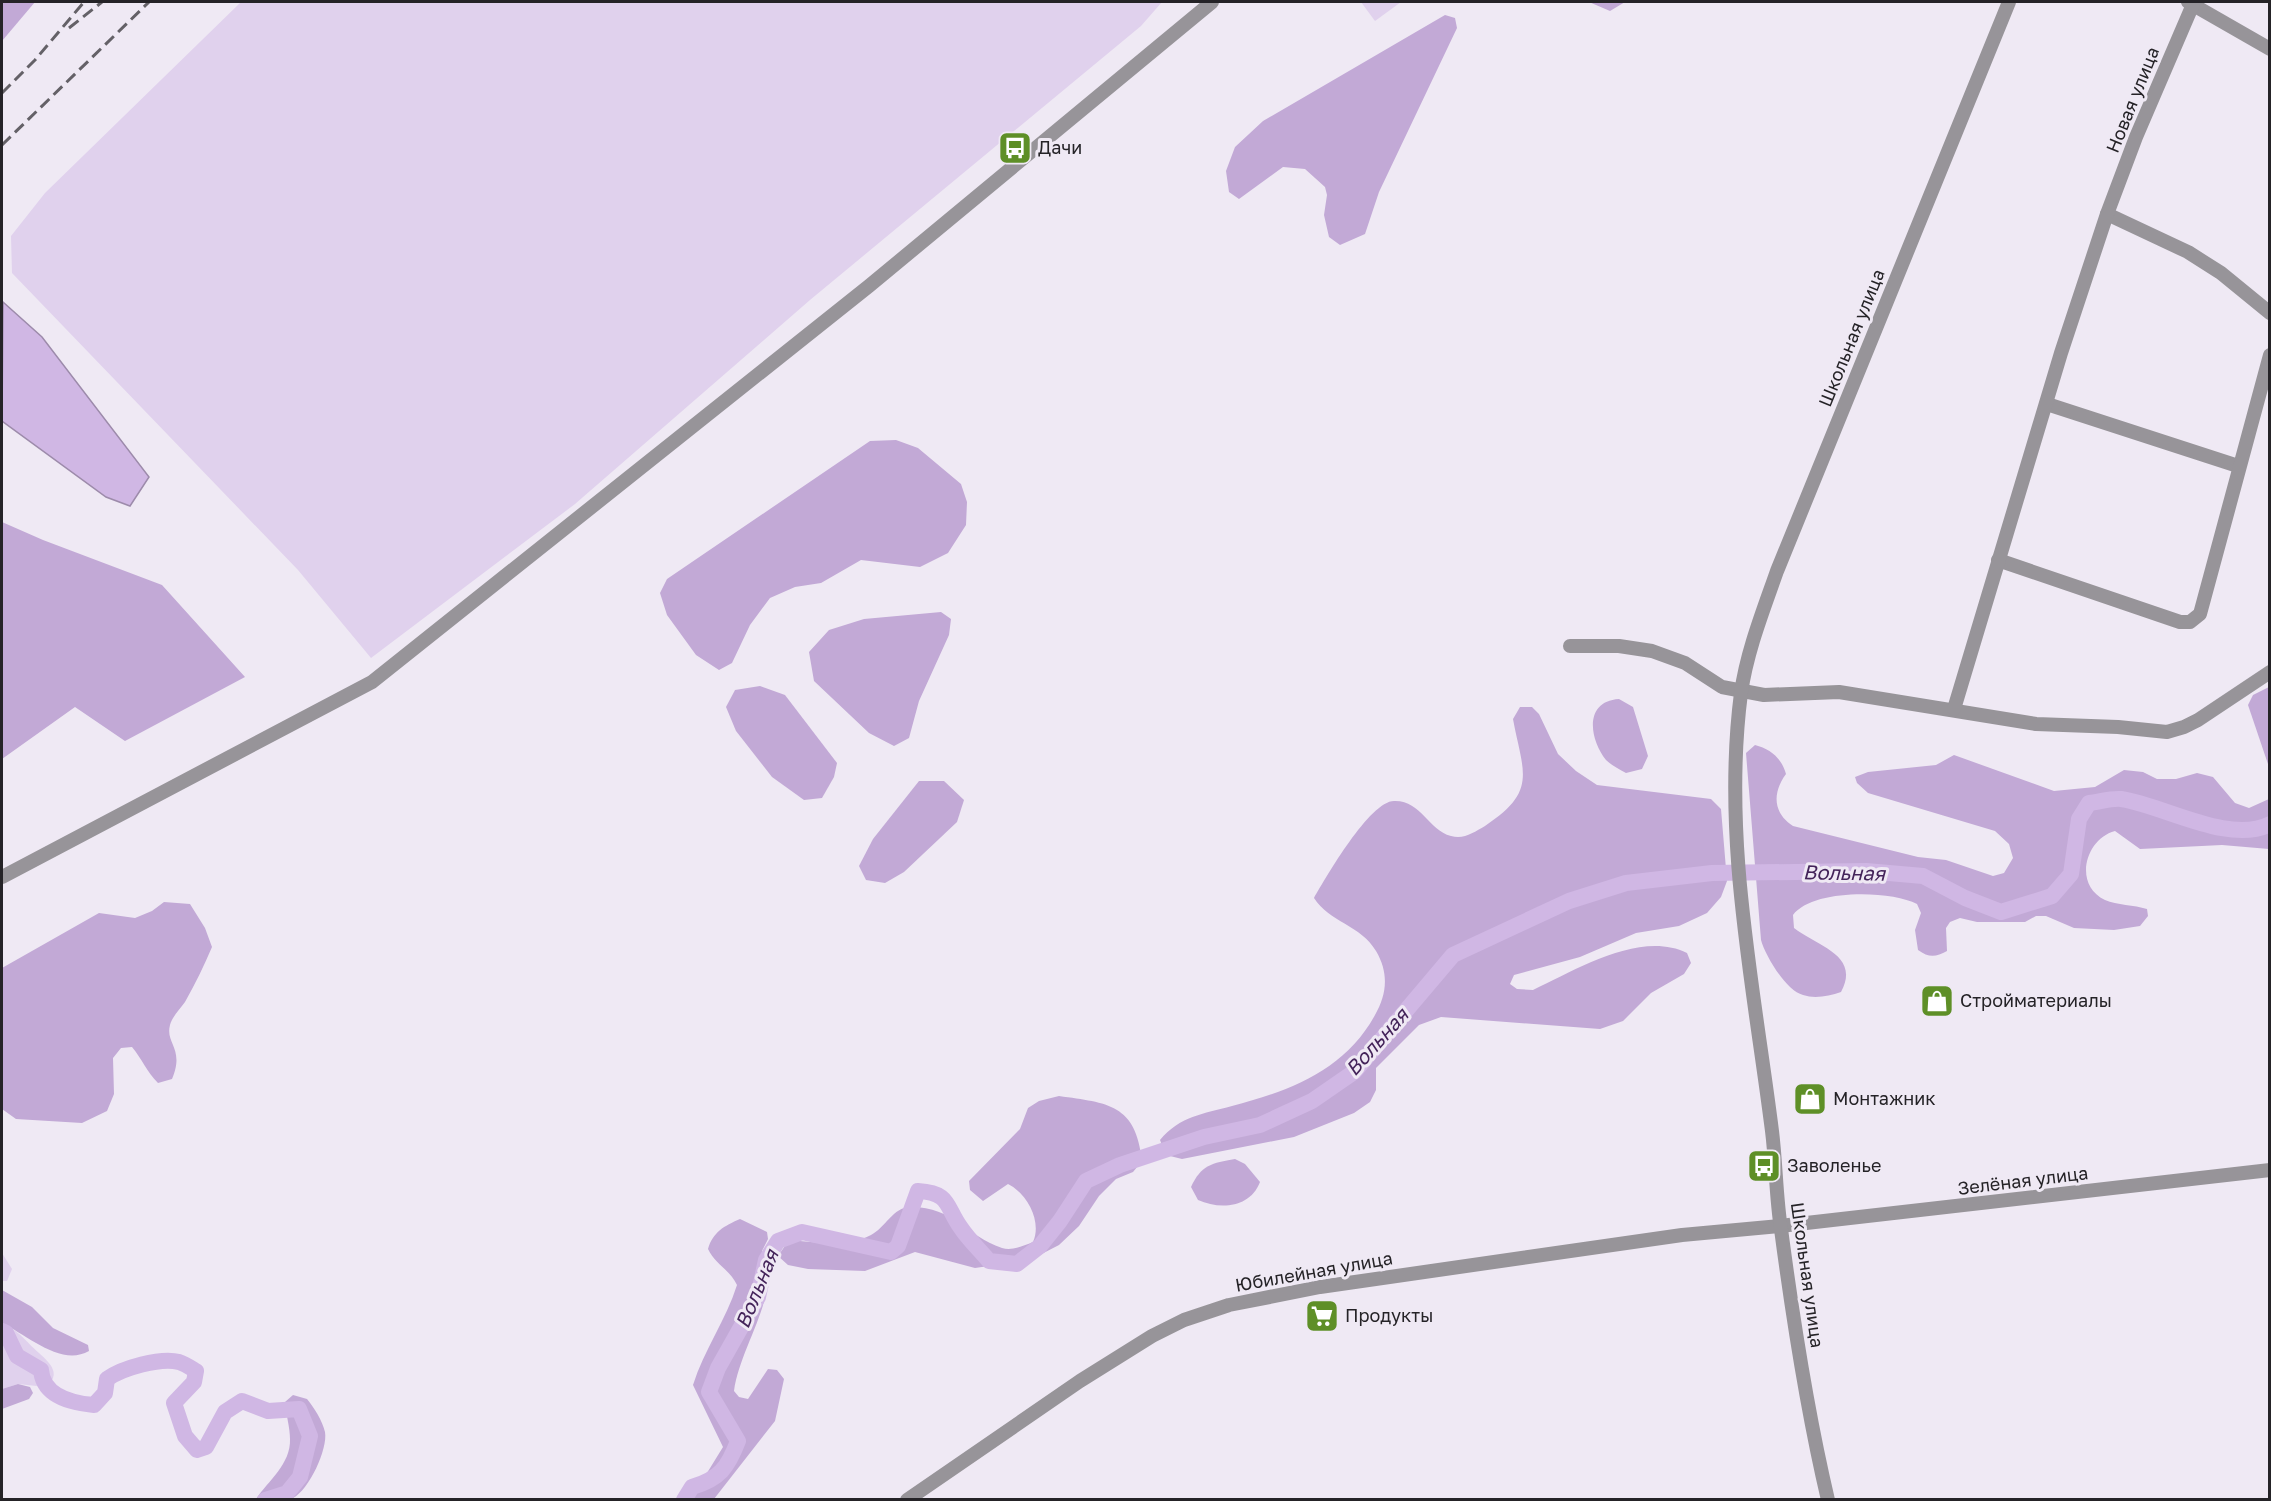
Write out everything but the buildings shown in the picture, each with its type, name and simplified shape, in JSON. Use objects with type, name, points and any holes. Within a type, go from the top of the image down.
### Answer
[{"type":"street","points":[[2,877],[372,682],[869,286],[1212,2]]},
{"type":"street","name":"Школьная улица","points":[[1828,1500],[1809,1408],[1780,1226],[1773,1140],[1744,911],[1737,835],[1735,765],[1742,691],[1756,631],[1777,571],[2008,2]]},
{"type":"street","points":[[2191,2],[2270,49]]},
{"type":"street","name":"Новая улица","points":[[1954,709],[2061,353],[2107,214],[2191,2]]},
{"type":"street","points":[[2107,214],[2188,252],[2221,273],[2270,313]]},
{"type":"street","points":[[1998,560],[2180,622],[2190,622],[2200,614],[2238,466],[2270,355]]},
{"type":"street","points":[[2047,404],[2238,466]]},
{"type":"street","points":[[1570,646],[1619,646],[1652,651],[1685,663],[1722,687],[1742,691],[1786,696],[1839,692],[2036,724],[2167,732],[2198,720],[2270,672]]},
{"type":"street","name":"Зелёная улица","points":[[1780,1226],[2270,1170]]},
{"type":"street","name":"Юбилейная улица","points":[[907,1500],[1080,1381],[1152,1336],[1206,1311],[1320,1287],[1496,1260],[1682,1234],[1780,1226]]},
{"type":"shaded area","points":[[2,2],[35,2],[2,41]]},
{"type":"shaded area","points":[[241,2],[1162,2],[1141,26],[810,300],[575,504],[371,658],[298,570],[12,273],[11,236],[45,193]]},
{"type":"shaded area","points":[[1361,2],[1401,2],[1375,21]]},
{"type":"shaded area","points":[[1589,2],[1625,2],[1610,11]]},
{"type":"shaded area","points":[[1445,15],[1455,18],[1457,28],[1379,192],[1365,234],[1340,245],[1329,237],[1324,215],[1327,195],[1325,187],[1305,169],[1283,167],[1239,199],[1229,192],[1226,171],[1235,147],[1263,121]]},
{"type":"shaded area","points":[[3,302],[42,337],[149,477],[130,506],[106,497],[2,421]]},
{"type":"shaded area","points":[[896,440],[918,448],[961,484],[967,502],[966,525],[948,553],[920,567],[861,560],[821,583],[795,587],[770,598],[750,625],[732,663],[719,670],[696,655],[667,615],[660,593],[667,579],[870,441]]},
{"type":"shaded area","points":[[2,522],[162,585],[245,677],[125,741],[75,707],[2,759]]},
{"type":"shaded area","points":[[941,612],[951,619],[949,635],[919,701],[909,738],[894,746],[869,733],[814,681],[809,652],[829,630],[864,619]]},
{"type":"shaded area","points":[[760,686],[785,695],[837,763],[834,777],[822,798],[804,800],[772,777],[736,731],[726,707],[735,690]]},
{"type":"shaded area","points":[[2269,687],[2269,767],[2248,705],[2253,695]]},
{"type":"shaded area","points":[[1619,699],[1633,707],[1648,756],[1642,769],[1626,773],[1606,760],[1593,732],[1595,714],[1600,706],[1608,701]]},
{"type":"shaded area","points":[[1520,707],[1532,707],[1539,714],[1558,754],[1576,771],[1597,785],[1711,799],[1721,809],[1727,881],[1721,897],[1707,913],[1679,926],[1636,933],[1580,957],[1514,975],[1510,984],[1517,989],[1533,990],[1608,955],[1649,946],[1669,947],[1687,953],[1691,963],[1684,974],[1651,993],[1623,1021],[1600,1029],[1441,1017],[1419,1025],[1376,1068],[1376,1090],[1370,1102],[1354,1113],[1294,1137],[1182,1159],[1166,1155],[1160,1140],[1184,1121],[1275,1093],[1314,1076],[1332,1064],[1363,1034],[1382,999],[1385,983],[1383,967],[1370,942],[1328,913],[1314,898],[1361,826],[1384,804],[1394,801],[1411,805],[1443,833],[1456,837],[1473,833],[1502,814],[1520,791],[1523,780],[1523,767],[1513,719]]},
{"type":"shaded area","points":[[1755,745],[1775,755],[1782,764],[1786,774],[1778,788],[1778,809],[1786,821],[1793,826],[1918,857],[1946,860],[1993,876],[2004,873],[2013,858],[2009,844],[1995,831],[1868,793],[1857,783],[1855,777],[1868,772],[1936,765],[1954,755],[2054,791],[2095,787],[2124,770],[2143,772],[2157,779],[2176,779],[2197,773],[2213,777],[2235,803],[2249,808],[2269,799],[2269,849],[2222,845],[2140,849],[2115,831],[2096,843],[2090,852],[2086,874],[2095,893],[2105,900],[2147,909],[2148,916],[2140,926],[2114,930],[2074,928],[2046,916],[2036,916],[2025,922],[1977,922],[1960,918],[1950,922],[1946,928],[1947,951],[1936,955],[1929,955],[1918,950],[1915,930],[1921,913],[1917,904],[1905,899],[1871,894],[1833,896],[1817,900],[1803,906],[1793,915],[1794,928],[1834,953],[1841,960],[1846,979],[1841,992],[1812,997],[1796,992],[1783,980],[1761,940],[1746,753]]},
{"type":"shaded area","points":[[919,781],[944,781],[964,800],[957,822],[904,872],[885,883],[866,880],[859,866],[873,839]]},
{"type":"shaded area","points":[[164,902],[190,904],[205,928],[212,947],[189,995],[170,1025],[170,1037],[176,1053],[172,1079],[158,1083],[132,1047],[121,1048],[113,1058],[114,1094],[107,1111],[82,1123],[16,1119],[2,1109],[2,968],[99,913],[135,918],[152,911]]},
{"type":"shaded area","points":[[1059,1096],[1105,1105],[1126,1117],[1139,1142],[1142,1161],[1133,1172],[1116,1179],[1099,1196],[1079,1226],[1059,1245],[1030,1260],[975,1268],[915,1252],[865,1271],[808,1269],[788,1265],[778,1256],[789,1240],[841,1243],[861,1239],[876,1232],[900,1210],[911,1207],[938,1212],[1002,1248],[1014,1248],[1033,1242],[1036,1226],[1034,1217],[1022,1194],[1008,1184],[983,1201],[970,1190],[969,1181],[1020,1129],[1028,1108],[1039,1101]]},
{"type":"shaded area","points":[[1235,1159],[1245,1164],[1260,1182],[1255,1191],[1242,1202],[1225,1206],[1198,1200],[1191,1187],[1199,1174],[1208,1166]]},
{"type":"shaded area","points":[[740,1219],[767,1232],[768,1239],[762,1251],[768,1278],[763,1305],[741,1363],[734,1391],[739,1397],[748,1399],[768,1369],[777,1370],[784,1379],[775,1421],[714,1499],[691,1499],[723,1447],[693,1385],[737,1285],[708,1249],[720,1230]]},
{"type":"shaded area","points":[[2,1253],[12,1269],[7,1281],[2,1281]]},
{"type":"shaded area","points":[[2,1290],[32,1307],[53,1328],[88,1345],[89,1351],[78,1355],[56,1352],[44,1348],[2,1323]]},
{"type":"shaded area","points":[[2,1323],[18,1333],[53,1369],[53,1378],[46,1387],[18,1384],[2,1389]]},
{"type":"shaded area","points":[[18,1384],[30,1387],[33,1393],[29,1399],[2,1409],[2,1389]]},
{"type":"shaded area","points":[[293,1395],[307,1399],[315,1411],[325,1432],[324,1448],[311,1478],[299,1494],[293,1498],[280,1500],[256,1499],[278,1472],[287,1456],[290,1439],[285,1402]]},
{"type":"waterway","name":"Вольная","points":[[684,1500],[692,1487],[710,1480],[722,1471],[731,1458],[738,1441],[709,1392],[718,1368],[758,1297],[766,1260],[778,1241],[802,1232],[891,1252],[898,1246],[918,1191],[929,1192],[946,1202],[964,1232],[989,1261],[1017,1264],[1040,1246],[1060,1221],[1086,1181],[1120,1165],[1204,1137],[1260,1125],[1312,1101],[1354,1072],[1453,955],[1569,901],[1626,883],[1712,873],[1866,871],[1923,876],[1965,898],[2001,912],[2052,896],[2071,874],[2079,819],[2089,803],[2121,799],[2196,822],[2235,830],[2254,829],[2270,824]]},
{"type":"waterway","name":"Вольная","points":[[2,1331],[6,1333],[17,1356],[41,1370],[43,1379],[53,1392],[76,1402],[94,1405],[105,1393],[107,1379],[142,1364],[171,1361],[181,1363],[196,1371],[194,1382],[174,1403],[185,1436],[197,1450],[206,1447],[225,1412],[242,1401],[268,1411],[299,1409],[310,1436],[300,1477],[287,1493],[265,1500]]},
{"type":"railway","points":[[2,93],[35,60],[84,2]]},
{"type":"railway","points":[[69,28],[102,2]]},
{"type":"railway","points":[[2,145],[149,2]]},
{"type":"place","name":"Дачи","points":[[1015,148]]},
{"type":"place","name":"Стройматериалы","points":[[1937,1001]]},
{"type":"place","name":"Монтажник","points":[[1810,1099]]},
{"type":"place","name":"Заволенье","points":[[1764,1166]]},
{"type":"place","name":"Продукты","points":[[1322,1316]]}]
